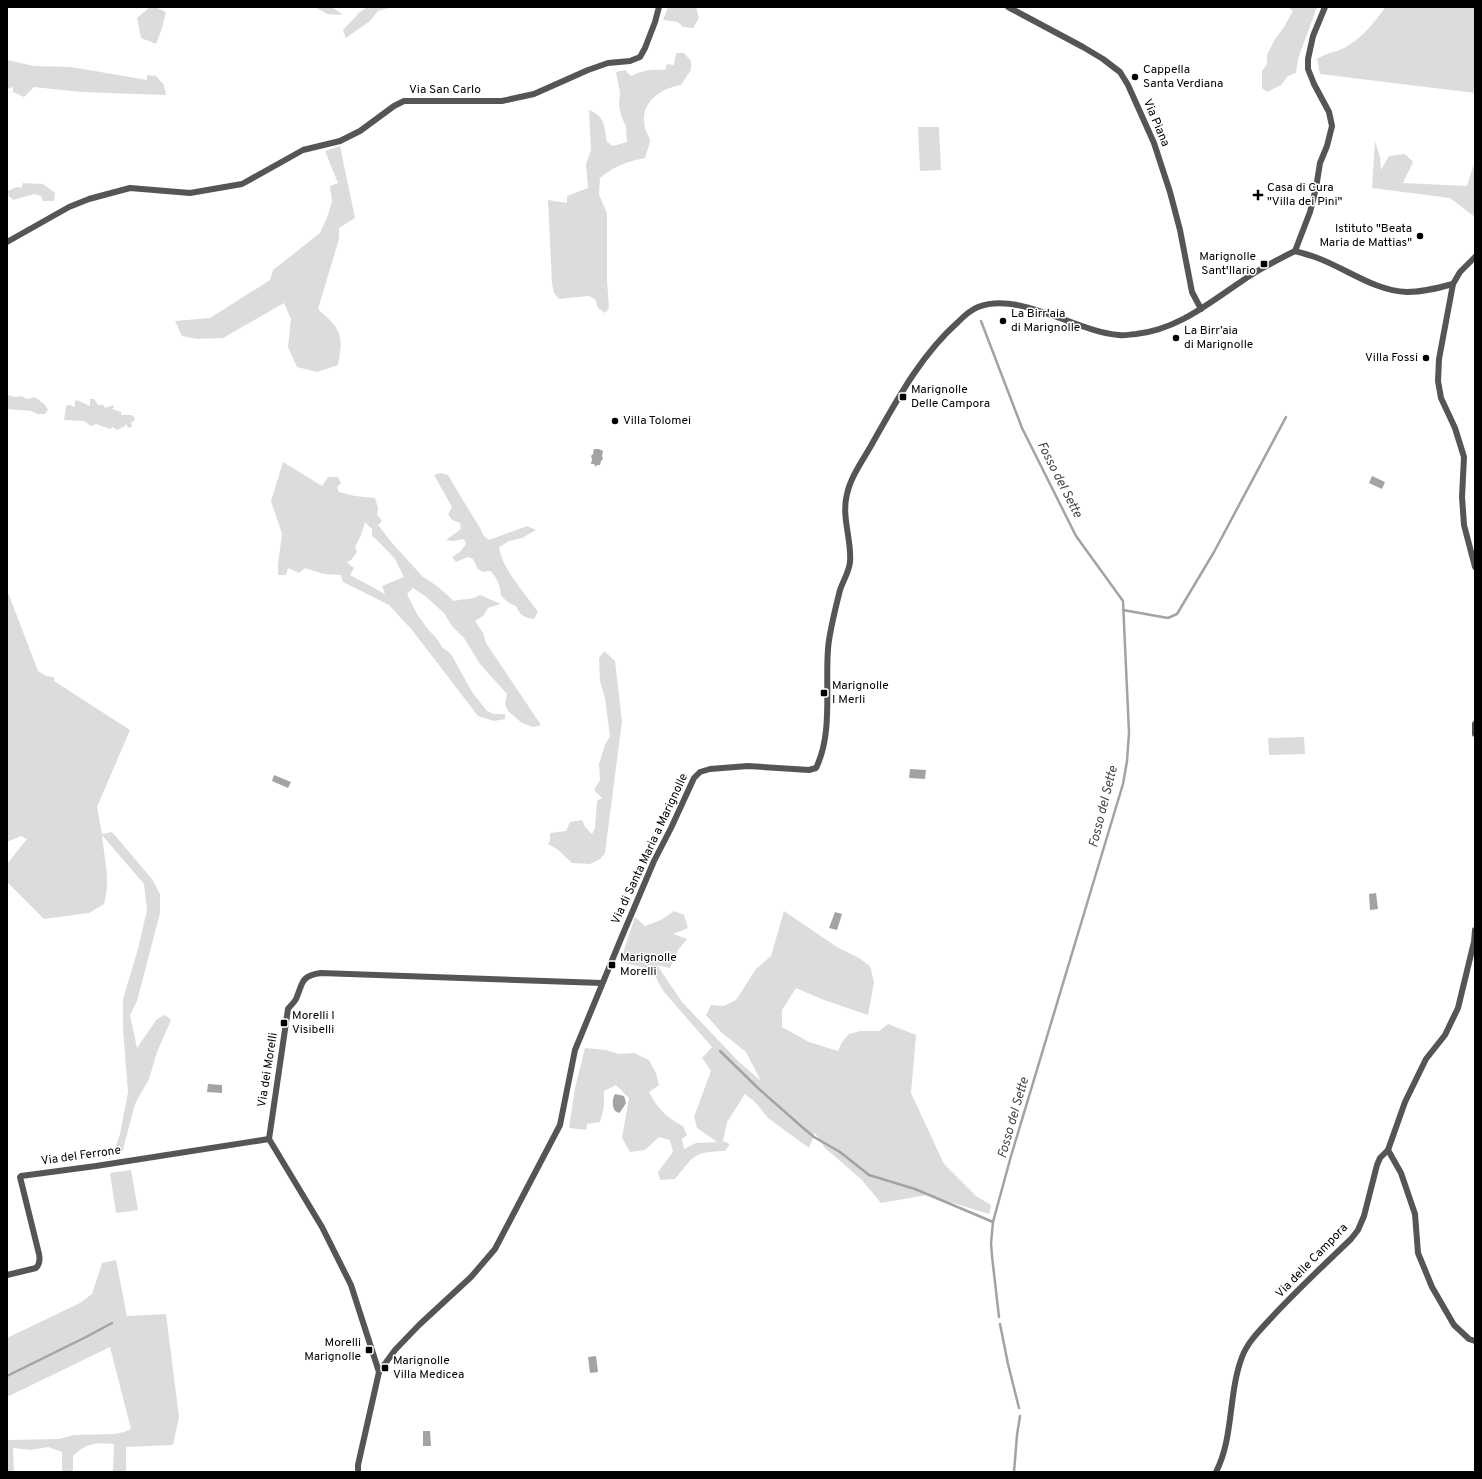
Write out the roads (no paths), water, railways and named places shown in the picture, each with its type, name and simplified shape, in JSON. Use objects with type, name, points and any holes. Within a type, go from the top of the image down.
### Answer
[{"type":"street","name":"Via San Carlo","points":[[7,242],[69,208],[90,199],[130,188],[190,193],[242,184],[303,150],[340,141],[360,131],[394,106],[404,101],[502,101],[534,94],[588,70],[608,63],[630,62],[640,57],[645,48],[659,7]]},
{"type":"street","name":"Via Piana","points":[[1008,7],[1083,47],[1103,59],[1120,72],[1128,85],[1154,143],[1170,192],[1180,230],[1192,292],[1201,309]]},
{"type":"street","points":[[1325,7],[1313,36],[1308,59],[1308,69],[1329,112],[1332,126],[1327,146],[1320,163],[1310,212],[1295,251],[1316,257],[1389,289],[1408,292],[1423,291],[1453,284]]},
{"type":"street","name":"Via di Santa Maria a Marignolle","points":[[358,1472],[358,1465],[379,1372],[395,1350],[414,1330],[471,1277],[495,1249],[560,1125],[575,1050],[654,861],[694,778],[700,772],[710,769],[748,766],[809,770],[816,768],[821,758],[825,737],[827,716],[828,648],[840,590],[850,565],[846,519],[847,494],[855,475],[902,390],[930,350],[972,309],[986,305],[1005,303],[1024,307],[1101,332],[1120,336],[1152,332],[1201,309],[1258,271],[1295,251]]},
{"type":"street","points":[[1475,257],[1460,272],[1453,284],[1439,359],[1438,381],[1441,398],[1455,428],[1464,457],[1462,498],[1463,517],[1475,567]]},
{"type":"street","points":[[1475,724],[1475,734]]},
{"type":"street","name":"Via delle Campora","points":[[1216,1472],[1222,1460],[1235,1386],[1242,1357],[1247,1347],[1296,1292],[1351,1239],[1358,1230],[1367,1207],[1377,1165],[1380,1158],[1388,1150],[1405,1102],[1426,1059],[1445,1035],[1458,1008],[1474,942],[1475,930]]},
{"type":"street","name":"Via dei Morelli","points":[[269,1139],[288,1009],[295,1000],[301,983],[308,976],[320,973],[362,973],[602,983]]},
{"type":"street","points":[[269,1139],[322,1227],[351,1285],[379,1372]]},
{"type":"street","name":"Via del Ferrone","points":[[7,1275],[36,1268],[40,1260],[20,1176],[96,1166],[269,1139]]},
{"type":"street","points":[[1388,1150],[1400,1173],[1415,1214],[1418,1253],[1432,1287],[1454,1325],[1469,1339],[1475,1341]]},
{"type":"waterway","name":"Fosso del Sette","points":[[981,321],[1022,428],[1076,536],[1123,601],[1129,733],[1127,761],[1123,784],[1011,1156],[993,1222],[991,1243],[999,1317]]},
{"type":"waterway","points":[[1123,610],[1168,618],[1177,614],[1214,552],[1286,417]]},
{"type":"waterway","points":[[720,1051],[758,1088],[814,1137],[840,1152],[869,1175],[915,1189],[993,1222]]},
{"type":"waterway","points":[[7,1376],[112,1323]]},
{"type":"waterway","name":"Fosso del Sette","points":[[1000,1324],[1019,1408]]},
{"type":"waterway","name":"Fosso del Sette","points":[[1014,1472],[1020,1416]]},
{"type":"place","name":"Cappella Santa Verdiana","points":[[1135,77]]},
{"type":"place","name":"Casa di Cura \"Villa dei Pini\"","points":[[1258,195]]},
{"type":"place","name":"Istituto \"Beata Maria de Mattias\"","points":[[1420,236]]},
{"type":"place","name":"Marignolle Sant'Ilario","points":[[1264,264]]},
{"type":"place","name":"La Birr'aia di Marignolle","points":[[1003,321]]},
{"type":"place","name":"La Birr’aia di Marignolle","points":[[1176,338]]},
{"type":"place","name":"Villa Fossi","points":[[1426,358]]},
{"type":"place","name":"Marignolle Delle Campora","points":[[903,397]]},
{"type":"place","name":"Villa Tolomei","points":[[615,421]]},
{"type":"place","name":"Marignolle I Merli","points":[[824,693]]},
{"type":"place","name":"Marignolle Morelli","points":[[612,965]]},
{"type":"place","name":"Morelli I Visibelli","points":[[284,1023]]},
{"type":"place","name":"Morelli Marignolle","points":[[369,1350]]},
{"type":"place","name":"Marignolle Villa Medicea","points":[[385,1368]]}]
